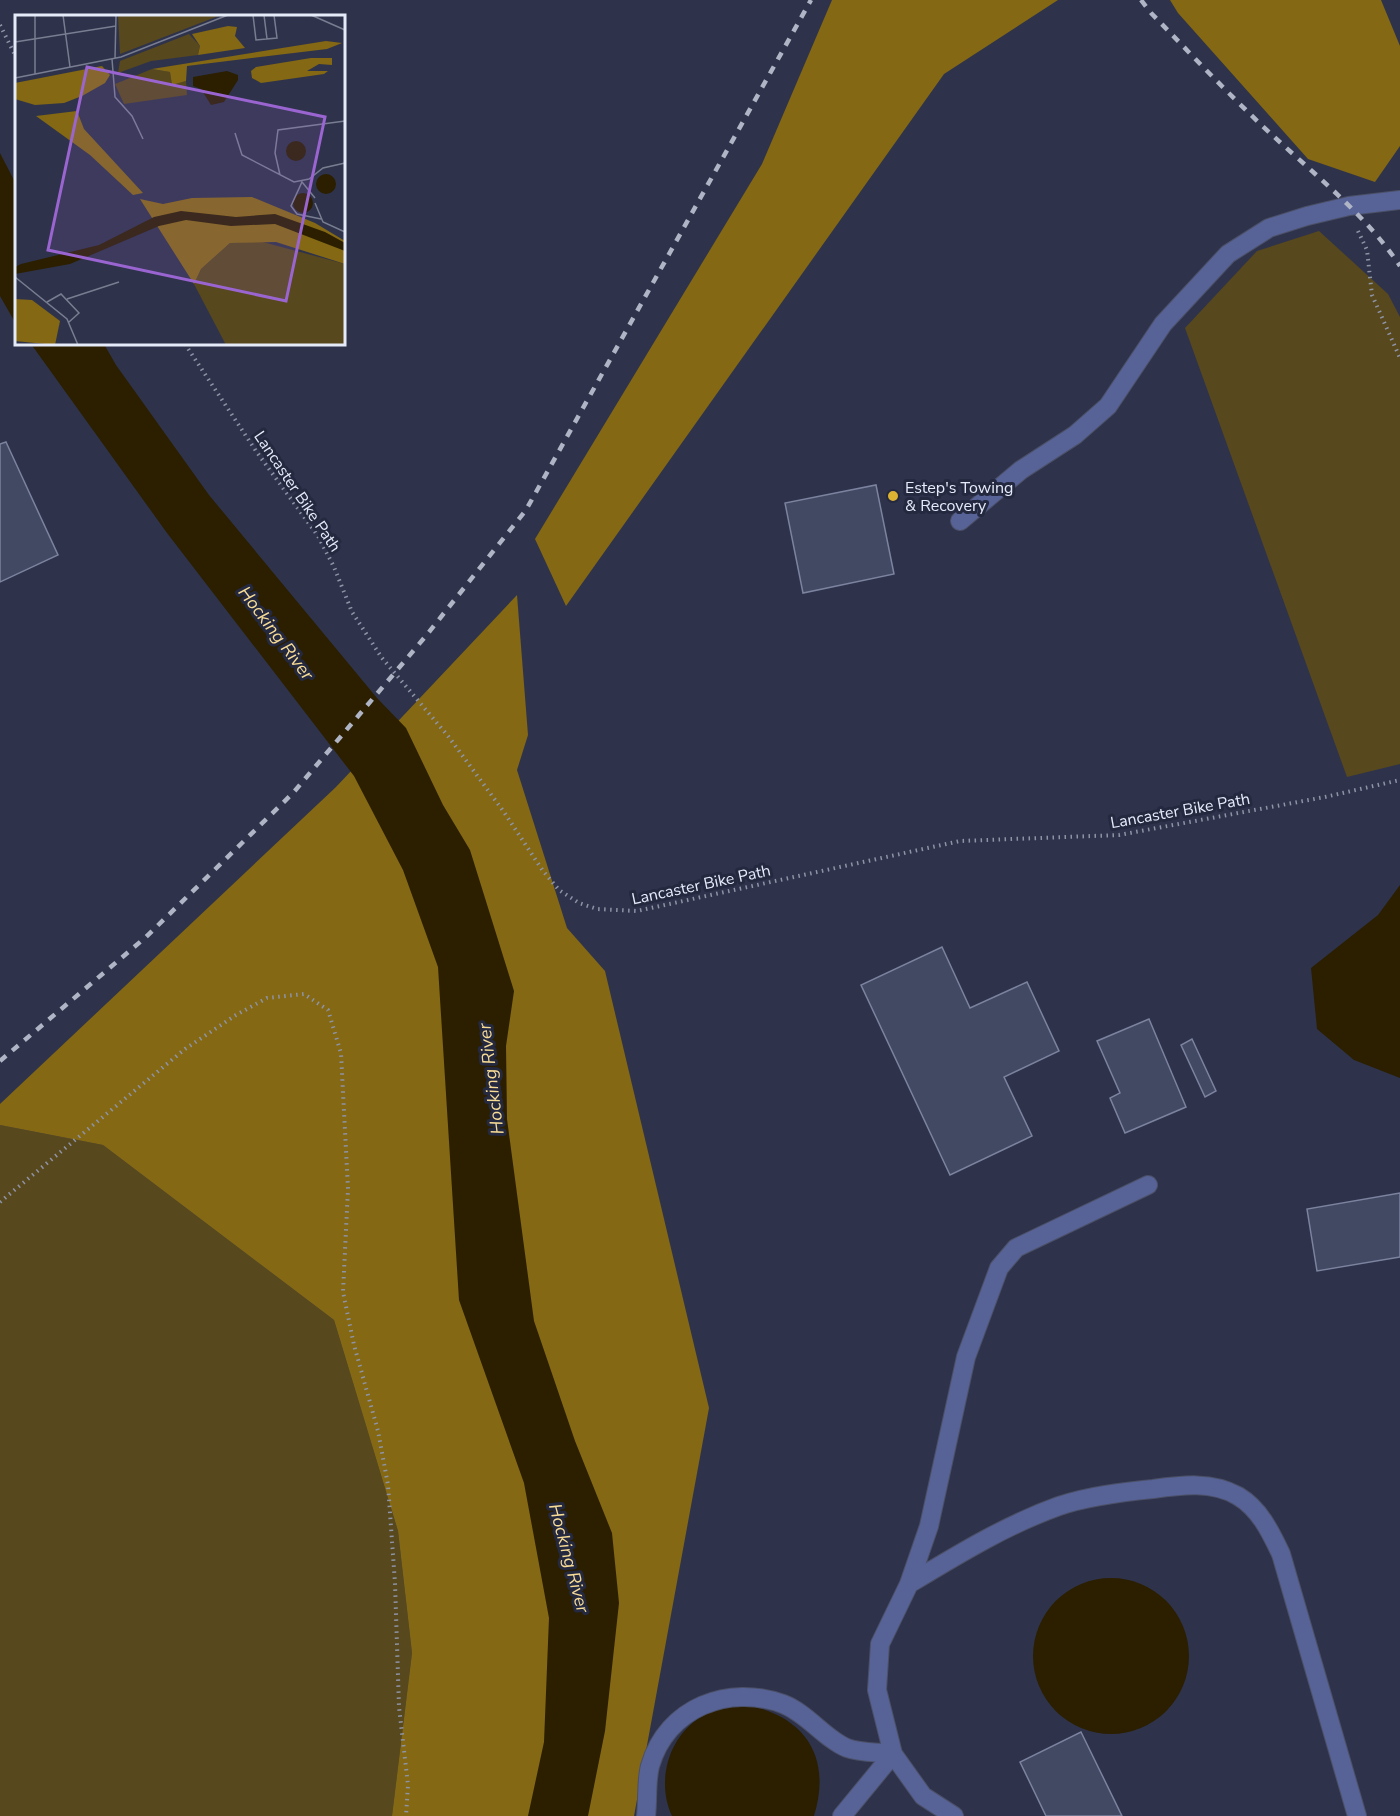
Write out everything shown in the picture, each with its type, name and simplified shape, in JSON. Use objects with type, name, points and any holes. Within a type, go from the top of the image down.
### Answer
[{"type":"lane","points":[[960,521],[1021,470],[1075,435],[1108,406],[1162,324],[1227,254],[1269,228],[1336,209],[1400,200]]},
{"type":"lane","points":[[954,1816],[923,1796],[893,1754],[877,1689],[880,1644],[909,1584],[929,1526],[966,1357],[999,1268],[1016,1248],[1148,1185]]},
{"type":"lane","points":[[909,1584],[1014,1524],[1061,1505],[1130,1491],[1187,1485],[1218,1488],[1239,1497],[1256,1512],[1270,1530],[1281,1554],[1357,1816]]},
{"type":"lane","points":[[646,1816],[650,1766],[661,1742],[682,1716],[702,1704],[725,1698],[749,1696],[784,1705],[848,1748],[893,1754]]},
{"type":"lane","points":[[842,1816],[893,1754]]},
{"type":"path","points":[[0,25],[15,55]]},
{"type":"path","points":[[1336,209],[1357,230],[1367,250],[1372,295],[1400,358]]},
{"type":"path","name":"Lancaster Bike Path","points":[[186,345],[256,451],[318,536],[334,567],[352,612],[382,658],[448,736],[504,812],[543,871],[559,890],[597,909],[637,911],[960,841],[1119,835],[1324,797],[1400,780]]},
{"type":"path","points":[[0,1202],[184,1049],[236,1015],[267,998],[304,994],[328,1010],[341,1053],[348,1189],[343,1292],[354,1345],[378,1431],[388,1485],[395,1583],[399,1707],[408,1785],[406,1816]]},
{"type":"shaded area","points":[[832,0],[1058,0],[944,74],[566,606],[535,539],[762,164]]},
{"type":"shaded area","points":[[1170,0],[1381,0],[1400,46],[1400,146],[1375,182],[1308,159],[1178,13]]},
{"type":"shaded area","points":[[1319,231],[1388,294],[1400,317],[1400,764],[1347,777],[1185,328],[1257,251]]},
{"type":"shaded area","points":[[517,595],[528,735],[517,770],[567,928],[605,971],[709,1408],[634,1816],[392,1816],[412,1653],[398,1531],[334,1320],[103,1145],[0,1125],[0,1104],[336,787]]},
{"type":"shaded area","points":[[0,1125],[103,1145],[334,1320],[398,1531],[412,1653],[392,1816],[0,1816]]},
{"type":"water","points":[[0,153],[15,182],[15,322],[0,296]]},
{"type":"water","name":"Hocking River","points":[[32,345],[105,345],[116,365],[209,495],[377,698],[406,728],[443,805],[470,850],[514,991],[506,1046],[507,1119],[534,1321],[575,1441],[612,1533],[619,1603],[605,1731],[588,1816],[528,1816],[544,1742],[549,1618],[524,1483],[459,1300],[438,967],[403,870],[354,776],[167,533]]},
{"type":"water","points":[[1400,885],[1400,1078],[1354,1060],[1317,1029],[1311,968],[1378,915]]},
{"type":"water","points":[[1111,1578],[1141,1584],[1166,1601],[1183,1626],[1189,1656],[1183,1686],[1166,1711],[1141,1728],[1111,1734],[1081,1728],[1056,1711],[1039,1686],[1033,1656],[1039,1626],[1056,1601],[1081,1584]]},
{"type":"water","points":[[746,1705],[784,1719],[799,1730],[809,1743],[816,1758],[819,1776],[819,1795],[814,1816],[672,1816],[667,1803],[665,1775],[673,1748],[680,1736],[706,1714],[723,1708]]},
{"type":"building","points":[[6,442],[58,555],[0,582],[0,444]]},
{"type":"building","points":[[876,485],[894,574],[803,593],[785,503]]},
{"type":"building","points":[[942,947],[970,1008],[1027,982],[1059,1051],[1004,1077],[1032,1136],[950,1175],[861,985]]},
{"type":"building","points":[[1149,1019],[1186,1107],[1125,1133],[1110,1098],[1120,1093],[1097,1041]]},
{"type":"building","points":[[1192,1039],[1216,1091],[1205,1097],[1181,1045]]},
{"type":"building","points":[[1400,1193],[1400,1257],[1317,1271],[1307,1209]]},
{"type":"building","points":[[1081,1732],[1122,1816],[1046,1816],[1020,1762]]},
{"type":"railway","points":[[0,1061],[146,937],[293,793],[425,637],[526,510],[811,0]]},
{"type":"railway","points":[[1141,0],[1239,103],[1356,212],[1400,266]]},
{"type":"place","name":"Estep's Towing & Recovery","points":[[893,496]]}]
